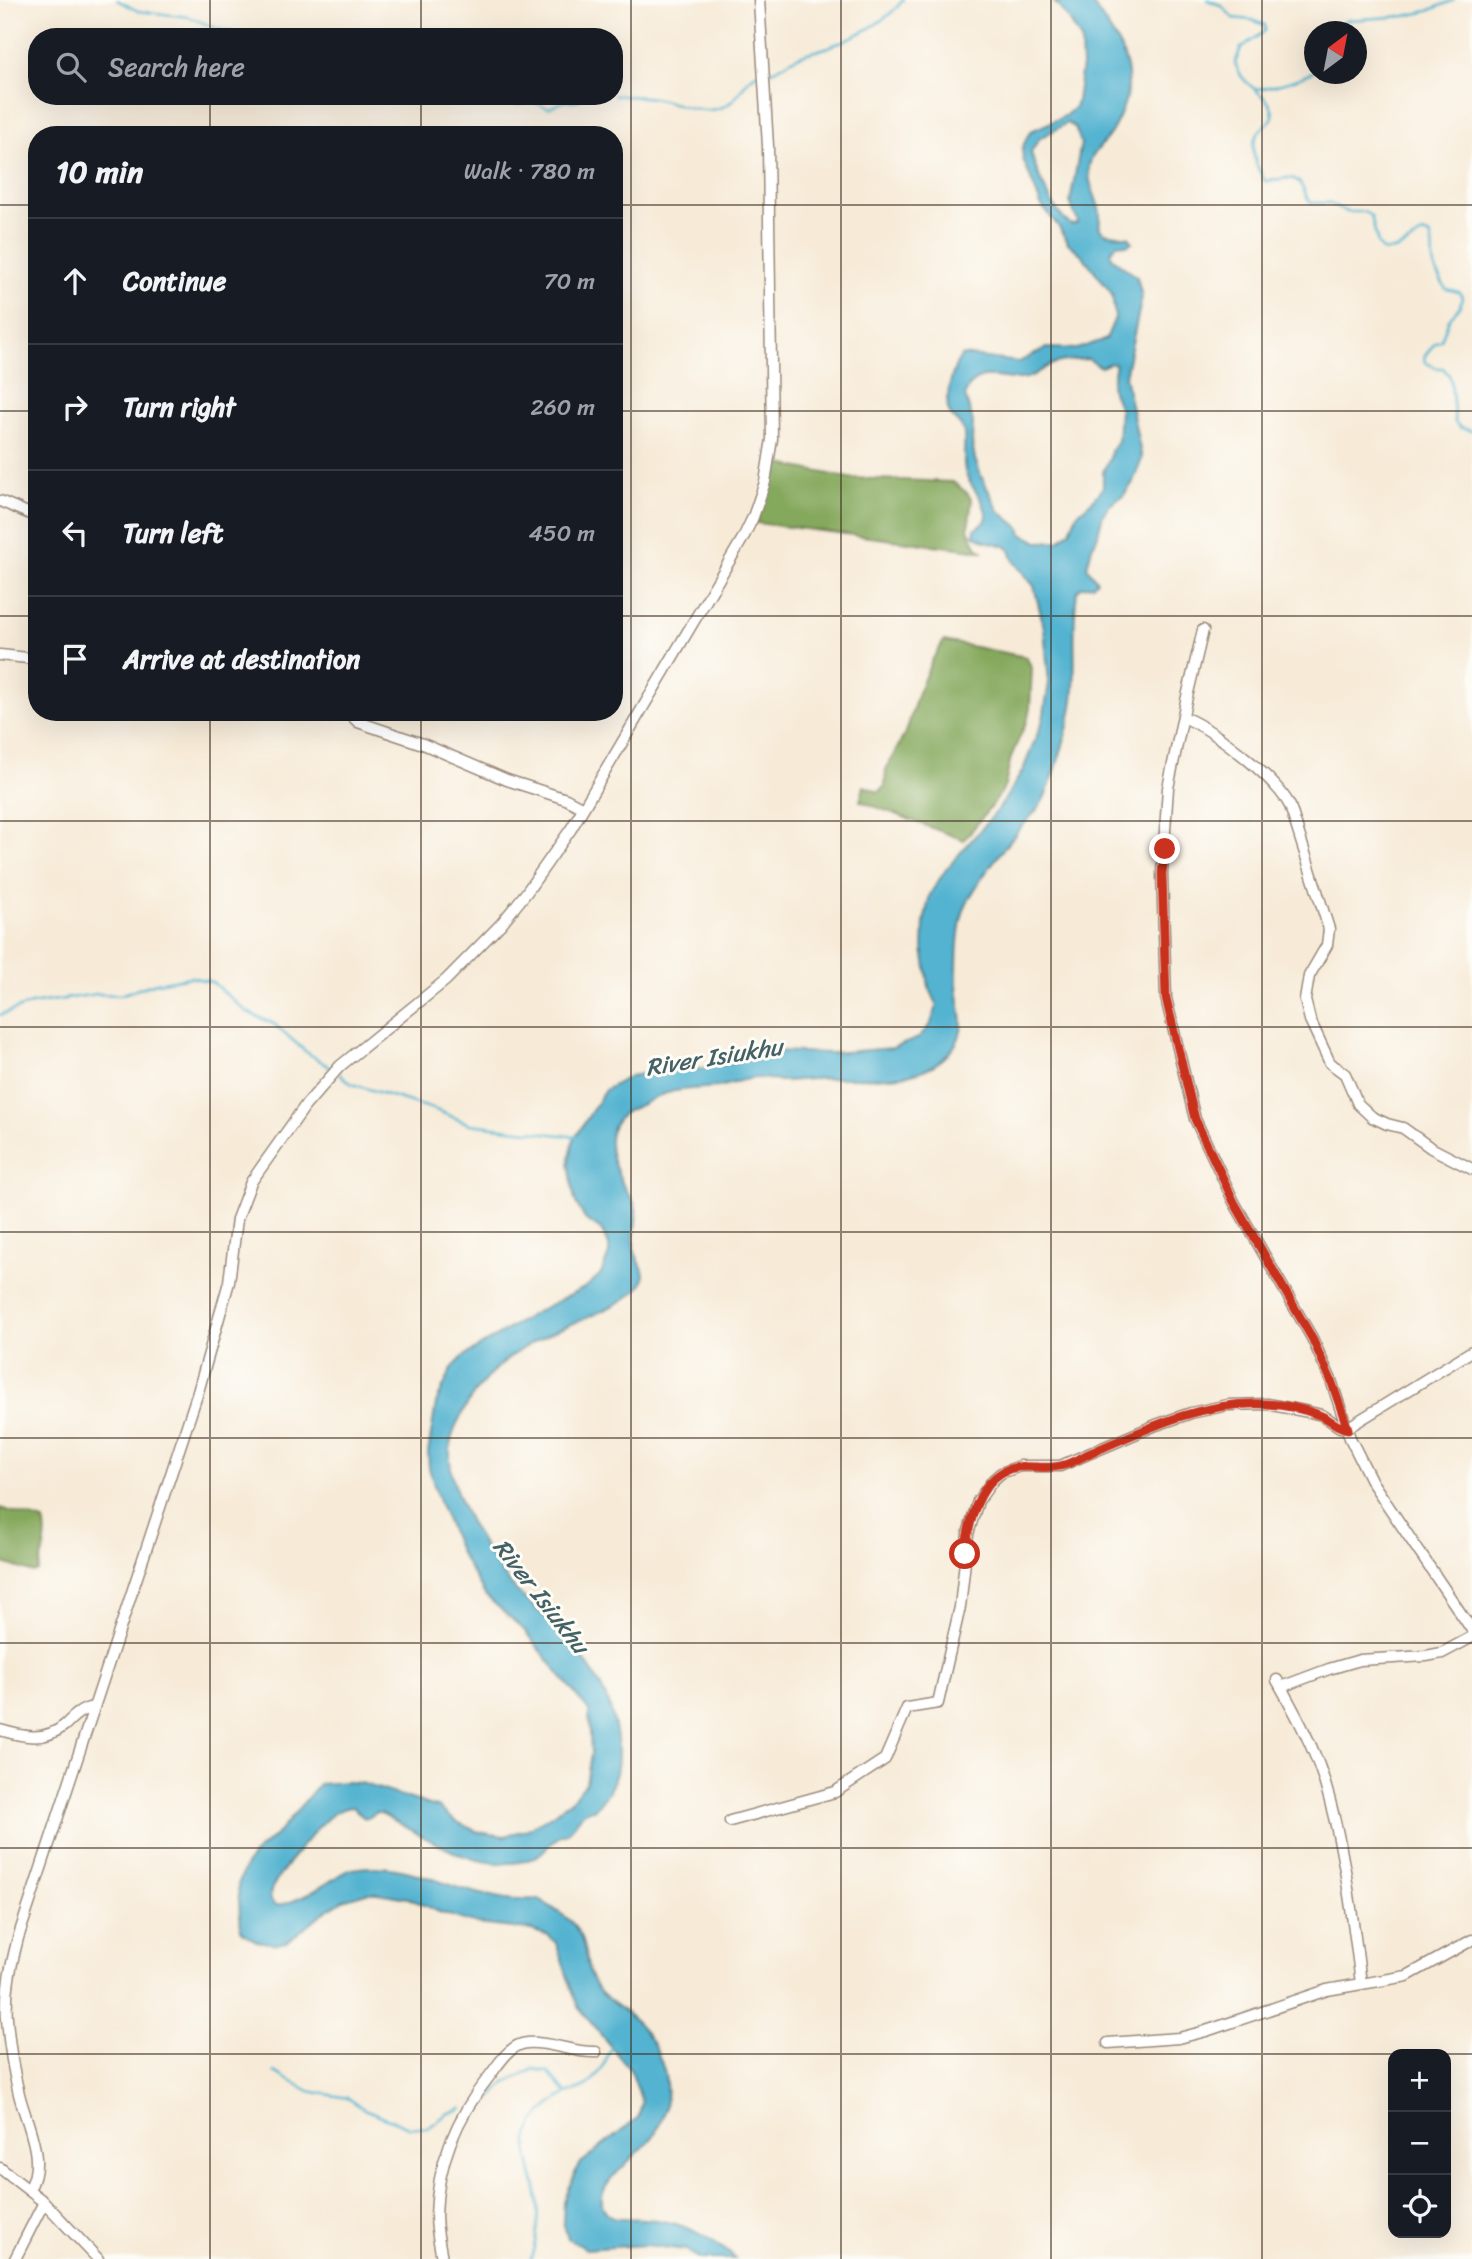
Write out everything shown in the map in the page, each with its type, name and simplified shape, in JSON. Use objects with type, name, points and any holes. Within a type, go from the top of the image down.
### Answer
[{"type":"street","points":[[29,2189],[35,2178],[36,2160],[19,2093],[8,2028],[9,1974],[18,1938],[198,1392],[229,1282],[237,1219],[251,1182],[306,1106],[340,1066],[446,980],[501,924],[543,871],[743,538],[758,503],[770,459],[773,402],[770,239],[759,0]]},
{"type":"street","points":[[0,501],[28,513]]},
{"type":"street","points":[[1203,630],[1168,788],[1162,873],[1166,998],[1195,1119],[1234,1202],[1312,1338],[1372,1482],[1472,1630]]},
{"type":"street","points":[[0,655],[28,658]]},
{"type":"street","points":[[1183,717],[1207,729],[1231,747],[1267,778],[1290,806],[1329,929],[1327,945],[1309,976],[1305,1000],[1310,1020],[1330,1063],[1345,1074],[1358,1104],[1372,1117],[1403,1128],[1431,1148],[1472,1169]]},
{"type":"street","points":[[358,721],[423,744],[507,780],[566,799],[583,808]]},
{"type":"street","points":[[730,1821],[835,1792],[885,1759],[907,1708],[938,1703],[960,1607],[968,1534],[978,1501],[1001,1473],[1020,1466],[1060,1466],[1191,1412],[1228,1405],[1267,1404],[1298,1409],[1322,1415],[1348,1429],[1472,1351]]},
{"type":"street","points":[[1361,1983],[1349,1891],[1335,1821],[1311,1745],[1279,1684],[1360,1660],[1442,1653],[1472,1637]]},
{"type":"street","points":[[0,1730],[42,1737],[62,1727],[84,1709],[94,1707]]},
{"type":"street","points":[[1108,2043],[1179,2038],[1327,1990],[1407,1976],[1472,1940]]},
{"type":"street","points":[[442,2259],[436,2217],[442,2165],[454,2131],[481,2086],[503,2058],[525,2043],[596,2052]]},
{"type":"street","points":[[0,2168],[44,2202],[98,2259]]},
{"type":"street","points":[[15,2259],[44,2202]]},
{"type":"green space","points":[[776,463],[849,478],[953,482],[972,500],[968,529],[976,546],[982,551],[756,523]]},
{"type":"green space","points":[[944,641],[1026,657],[1032,668],[1028,718],[1011,757],[1005,786],[964,840],[860,801],[864,786],[879,792],[885,786],[886,769],[907,730],[917,695],[932,660]]},
{"type":"green space","points":[[0,1508],[44,1521],[45,1539],[38,1571],[34,1573],[0,1562]]},
{"type":"water","points":[[1053,0],[1090,0],[1112,33],[1126,62],[1127,93],[1122,111],[1112,131],[1092,157],[1089,173],[1100,213],[1100,229],[1105,233],[1129,237],[1132,242],[1127,245],[1117,244],[1110,253],[1112,258],[1137,277],[1142,297],[1125,376],[1142,459],[1132,484],[1103,514],[1087,567],[1097,581],[1093,585],[1081,587],[1077,592],[1073,700],[1058,763],[1047,792],[1040,806],[987,871],[963,913],[957,956],[962,1019],[960,1037],[947,1055],[935,1064],[908,1075],[785,1081],[751,1078],[718,1087],[671,1092],[629,1110],[618,1119],[611,1134],[611,1151],[619,1176],[636,1209],[634,1243],[644,1276],[641,1285],[620,1302],[535,1341],[502,1364],[487,1377],[463,1411],[450,1449],[456,1490],[486,1550],[514,1587],[575,1648],[603,1690],[614,1722],[618,1748],[616,1773],[610,1788],[595,1809],[584,1813],[566,1834],[539,1854],[525,1861],[506,1863],[487,1862],[450,1850],[381,1813],[368,1818],[363,1817],[353,1807],[345,1808],[327,1819],[308,1840],[278,1877],[270,1895],[275,1905],[281,1905],[312,1892],[349,1870],[388,1868],[486,1895],[510,1900],[539,1900],[573,1924],[581,1939],[590,1974],[597,1988],[643,2030],[657,2051],[665,2075],[665,2109],[656,2131],[606,2186],[602,2197],[603,2207],[612,2217],[659,2220],[683,2226],[705,2236],[736,2259],[700,2259],[686,2250],[646,2245],[585,2249],[568,2238],[563,2223],[564,2202],[575,2173],[581,2163],[638,2118],[642,2102],[631,2071],[578,2007],[556,1943],[549,1936],[531,1930],[477,1924],[439,1912],[408,1898],[377,1893],[343,1900],[287,1942],[276,1944],[256,1941],[241,1931],[238,1885],[253,1855],[280,1831],[319,1784],[361,1783],[439,1808],[455,1821],[478,1832],[505,1836],[528,1829],[545,1819],[570,1802],[586,1783],[591,1754],[589,1711],[524,1630],[485,1595],[460,1553],[438,1499],[429,1468],[428,1453],[436,1403],[452,1368],[464,1356],[536,1312],[586,1287],[601,1274],[609,1254],[609,1245],[601,1230],[585,1219],[575,1201],[569,1164],[573,1141],[605,1090],[630,1076],[665,1070],[699,1069],[740,1061],[771,1051],[831,1053],[893,1048],[919,1038],[931,1023],[936,1002],[929,987],[923,949],[924,922],[930,894],[947,868],[998,810],[1023,770],[1043,720],[1049,683],[1044,628],[1034,586],[1014,562],[1010,550],[974,535],[975,529],[985,522],[987,517],[982,501],[965,472],[964,433],[948,407],[950,382],[963,355],[1019,362],[1047,348],[1077,349],[1106,339],[1115,318],[1112,294],[1082,255],[1068,243],[1041,205],[1023,159],[1022,149],[1031,131],[1065,116],[1075,107],[1077,101],[1082,66],[1081,40]],"holes":[[[1067,123],[1075,127],[1081,143],[1070,202],[1078,222],[1073,225],[1066,221],[1053,204],[1031,152],[1039,139]],[[1088,359],[1101,367],[1110,363],[1116,364],[1111,386],[1120,410],[1118,441],[1103,472],[1103,487],[1077,514],[1070,531],[1059,541],[1038,542],[1022,534],[1020,528],[999,511],[982,478],[975,459],[973,422],[965,395],[970,385],[983,377],[1026,378],[1055,363]]]},
{"type":"waterway","points":[[117,0],[138,11],[189,17],[216,28]]},
{"type":"waterway","points":[[767,72],[801,55],[859,34],[879,23],[903,0]]},
{"type":"waterway","points":[[1208,0],[1222,6],[1233,18],[1252,20],[1265,25],[1265,31],[1241,48],[1235,63],[1247,83],[1267,100],[1272,111],[1273,117],[1258,133],[1253,146],[1265,181],[1295,179],[1301,184],[1311,203],[1329,203],[1347,212],[1364,212],[1371,216],[1382,250],[1399,248],[1423,233],[1430,236],[1438,275],[1446,289],[1459,292],[1462,297],[1460,306],[1449,319],[1441,340],[1435,343],[1424,357],[1425,362],[1436,368],[1443,368],[1449,375],[1455,422],[1459,427],[1472,431]]},
{"type":"waterway","points":[[1346,21],[1405,16],[1428,11],[1454,0]]},
{"type":"waterway","points":[[623,96],[653,98],[710,110],[728,104],[750,78],[759,73]]},
{"type":"waterway","points":[[1255,89],[1286,83],[1304,76]]},
{"type":"waterway","points":[[541,105],[548,108],[556,105]]},
{"type":"waterway","points":[[0,1015],[31,1004],[97,994],[120,995],[156,983],[191,977],[212,982],[247,1012],[274,1024],[305,1051],[331,1068]]},
{"type":"waterway","points":[[340,1074],[352,1084],[433,1109],[470,1124],[577,1137]]},
{"type":"waterway","points":[[531,2259],[538,2216],[537,2192],[528,2155],[532,2127],[551,2104],[566,2094],[585,2087],[594,2079],[612,2046]]},
{"type":"waterway","points":[[472,2111],[480,2110],[505,2083],[534,2069],[548,2072],[566,2093]]},
{"type":"waterway","points":[[274,2072],[309,2091],[348,2098],[364,2109],[409,2127],[428,2128],[447,2114],[462,2108]]},
{"type":"route","points":[[965,1554],[978,1501],[993,1480],[1010,1469],[1020,1466],[1060,1466],[1191,1412],[1228,1405],[1267,1404],[1298,1409],[1322,1415],[1348,1429],[1331,1380],[1312,1338],[1234,1202],[1195,1119],[1166,998],[1162,873],[1165,849]]},
{"type":"water label","name":"River Isiukhu","points":[[714,1057]]},
{"type":"water label","name":"River Isiukhu","points":[[541,1596]]}]
